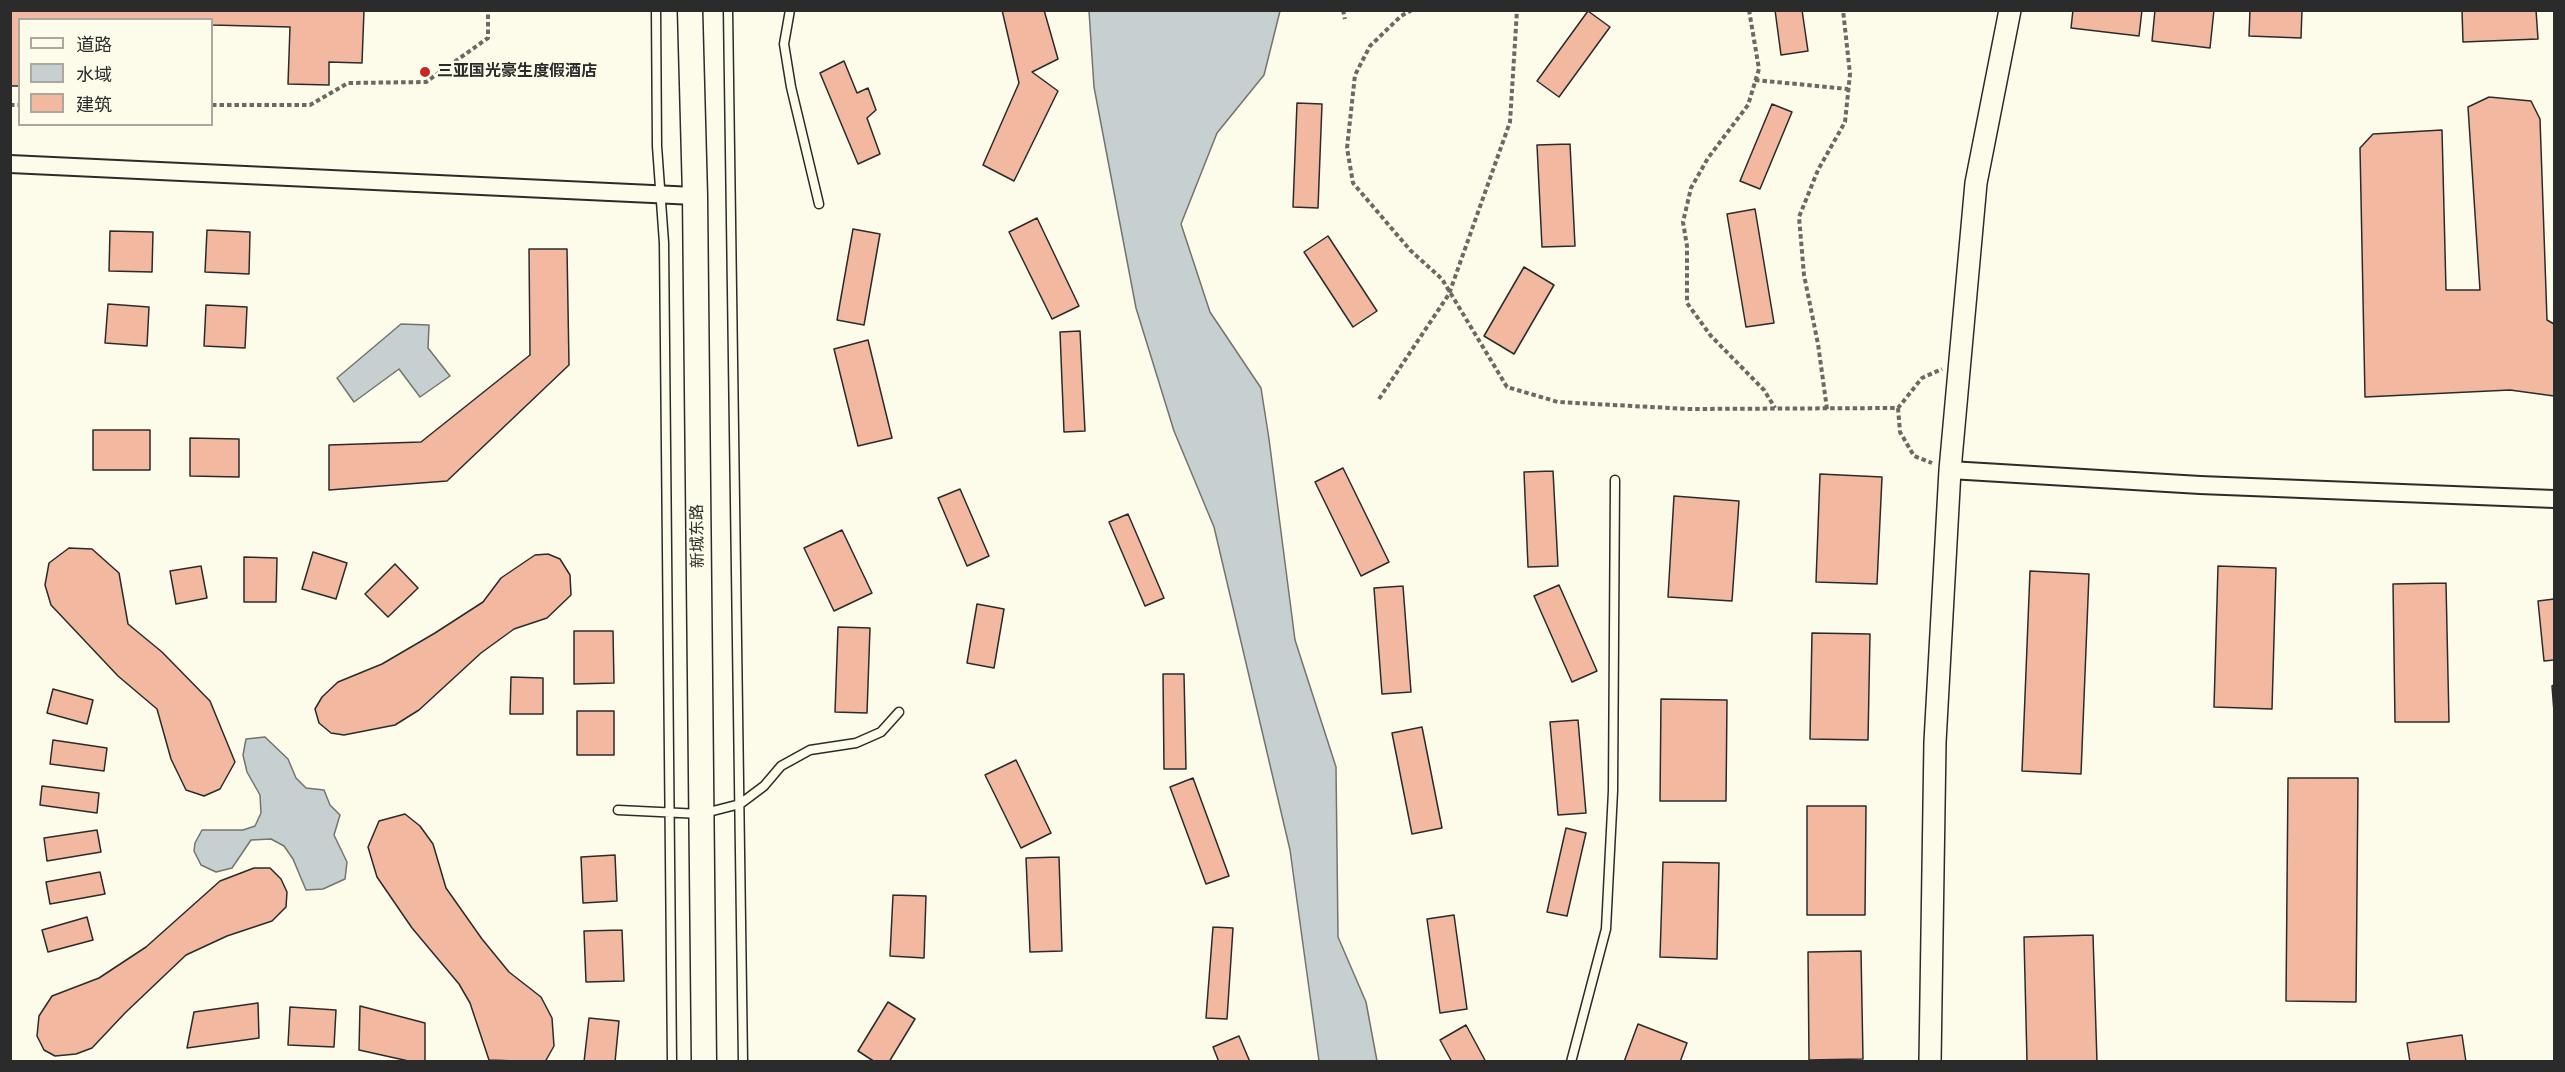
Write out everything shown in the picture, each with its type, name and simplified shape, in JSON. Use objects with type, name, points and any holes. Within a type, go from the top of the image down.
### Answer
[{"type":"main road","name":"新城东路","points":[[690,10],[695,196],[704,1062]]},
{"type":"street","points":[[1930,1062],[1935,742],[1950,470],[1976,183],[2010,10]]},
{"type":"street","points":[[10,164],[695,196]]},
{"type":"street","points":[[1950,470],[2200,485],[2554,499]]},
{"type":"lane","points":[[656,10],[657,146],[664,243],[672,1062]]},
{"type":"lane","points":[[728,10],[743,1062]]},
{"type":"lane","points":[[790,10],[784,44],[791,87],[819,204]]},
{"type":"lane","points":[[1571,1062],[1606,929],[1613,791],[1615,480]]},
{"type":"lane","points":[[618,810],[701,814],[740,804],[764,786],[781,766],[810,750],[856,743],[881,732],[899,712]]},
{"type":"path","points":[[213,105],[310,105],[348,83],[426,82],[488,38],[488,10]]},
{"type":"path","points":[[1343,10],[1345,19]]},
{"type":"path","points":[[1412,10],[1401,16],[1370,46],[1355,75],[1347,148],[1353,183],[1410,250],[1442,279],[1507,387],[1558,402],[1688,409],[1898,408]]},
{"type":"path","points":[[1379,399],[1449,294],[1510,122],[1517,10]]},
{"type":"path","points":[[1749,10],[1759,69],[1748,105],[1708,158],[1691,188],[1683,222],[1687,246],[1687,303],[1711,336],[1764,390],[1775,409]]},
{"type":"path","points":[[1827,409],[1818,344],[1804,275],[1799,217],[1818,170],[1845,122],[1850,74],[1843,10]]},
{"type":"path","points":[[1755,80],[1848,89]]},
{"type":"path","points":[[1950,470],[1914,456],[1900,432],[1898,408],[1922,378],[1960,362]]},
{"type":"water","points":[[1089,11],[1280,11],[1264,75],[1217,133],[1181,224],[1210,312],[1261,388],[1295,640],[1336,767],[1338,937],[1366,1002],[1377,1061],[1319,1061],[1290,850],[1214,527],[1174,431],[1136,308],[1094,87]]},
{"type":"water","points":[[401,324],[429,325],[428,348],[450,376],[420,397],[399,369],[354,402],[337,378]]},
{"type":"water","points":[[265,737],[288,759],[296,778],[306,788],[324,790],[330,805],[340,815],[334,835],[347,862],[345,879],[323,889],[306,890],[293,859],[284,846],[271,839],[251,840],[232,868],[216,872],[201,865],[194,851],[195,843],[202,830],[243,830],[255,826],[261,813],[260,795],[247,772],[243,755],[246,739]]},
{"type":"building","points":[[11,10],[364,10],[362,63],[329,62],[329,85],[288,84],[290,27],[213,25],[213,18],[18,18],[18,86],[10,86]]},
{"type":"building","points":[[1002,10],[1044,10],[1058,59],[1032,72],[1058,91],[1014,181],[983,165],[1019,83]]},
{"type":"building","points":[[1775,10],[1802,10],[1808,51],[1781,55]]},
{"type":"building","points":[[2073,10],[2142,10],[2139,36],[2071,28]]},
{"type":"building","points":[[2155,10],[2214,10],[2210,48],[2152,41]]},
{"type":"building","points":[[2250,10],[2302,10],[2301,38],[2249,36]]},
{"type":"building","points":[[2462,10],[2536,10],[2538,39],[2463,42]]},
{"type":"building","points":[[1588,11],[1610,27],[1559,97],[1537,81]]},
{"type":"building","points":[[844,61],[857,93],[868,88],[876,110],[867,118],[880,154],[858,164],[820,73]]},
{"type":"building","points":[[2489,97],[2531,101],[2540,119],[2547,320],[2554,324],[2554,396],[2510,390],[2365,397],[2360,148],[2373,134],[2442,130],[2446,290],[2480,290],[2468,107]]},
{"type":"building","points":[[1297,103],[1322,104],[1318,208],[1293,207]]},
{"type":"building","points":[[1772,104],[1792,112],[1760,189],[1740,181]]},
{"type":"building","points":[[1570,144],[1575,246],[1542,247],[1537,145]]},
{"type":"building","points":[[1755,209],[1774,323],[1746,327],[1727,214]]},
{"type":"building","points":[[1037,218],[1079,306],[1052,319],[1009,232]]},
{"type":"building","points":[[853,229],[880,234],[864,325],[837,320]]},
{"type":"building","points":[[207,230],[250,232],[249,274],[205,272]]},
{"type":"building","points":[[110,231],[153,232],[152,272],[109,271]]},
{"type":"building","points":[[1328,236],[1377,311],[1353,327],[1304,252]]},
{"type":"building","points":[[529,249],[567,249],[569,365],[447,481],[329,490],[329,445],[421,442],[530,355]]},
{"type":"building","points":[[1524,267],[1554,285],[1514,354],[1484,336]]},
{"type":"building","points":[[108,304],[149,307],[147,346],[105,343]]},
{"type":"building","points":[[206,305],[247,307],[245,348],[204,346]]},
{"type":"building","points":[[1080,331],[1085,431],[1064,432],[1060,332]]},
{"type":"building","points":[[868,340],[892,438],[858,446],[834,349]]},
{"type":"building","points":[[93,430],[150,430],[150,470],[93,470]]},
{"type":"building","points":[[190,438],[239,439],[239,477],[190,476]]},
{"type":"building","points":[[1343,468],[1389,562],[1361,576],[1315,482]]},
{"type":"building","points":[[1553,471],[1558,566],[1528,567],[1524,472]]},
{"type":"building","points":[[1820,474],[1882,477],[1877,584],[1816,582]]},
{"type":"building","points":[[960,489],[989,556],[967,566],[938,498]]},
{"type":"building","points":[[1674,496],[1739,501],[1732,601],[1668,597]]},
{"type":"building","points":[[1128,514],[1164,598],[1145,606],[1109,522]]},
{"type":"building","points":[[842,530],[872,593],[834,611],[804,548]]},
{"type":"building","points":[[69,548],[92,549],[119,573],[128,624],[162,652],[210,701],[235,762],[220,789],[204,796],[186,790],[171,759],[157,709],[118,676],[51,605],[45,585],[49,563]]},
{"type":"building","points":[[313,552],[347,563],[336,599],[302,589]]},
{"type":"building","points":[[548,554],[560,559],[570,575],[571,595],[547,618],[514,629],[481,653],[419,710],[395,725],[344,735],[331,733],[319,723],[315,709],[322,697],[338,682],[382,664],[435,633],[483,602],[501,578],[535,555]]},
{"type":"building","points":[[244,557],[277,558],[276,602],[244,602]]},
{"type":"building","points":[[395,564],[418,588],[388,617],[365,594]]},
{"type":"building","points":[[201,566],[207,598],[176,604],[170,571]]},
{"type":"building","points":[[2218,566],[2276,568],[2272,709],[2214,707]]},
{"type":"building","points":[[2030,571],[2089,574],[2081,774],[2022,771]]},
{"type":"building","points":[[2446,583],[2449,722],[2395,722],[2393,584]]},
{"type":"building","points":[[1559,585],[1597,671],[1572,682],[1534,596]]},
{"type":"building","points":[[1403,586],[1411,692],[1382,694],[1374,588]]},
{"type":"building","points":[[2554,599],[2554,660],[2544,661],[2538,601]]},
{"type":"building","points":[[977,604],[1004,609],[994,668],[967,663]]},
{"type":"building","points":[[838,627],[870,628],[867,713],[835,712]]},
{"type":"building","points":[[574,631],[613,631],[614,683],[574,684]]},
{"type":"building","points":[[1812,633],[1870,634],[1868,740],[1810,739]]},
{"type":"building","points":[[1163,674],[1184,674],[1186,769],[1164,769]]},
{"type":"building","points":[[511,677],[543,678],[543,714],[510,714]]},
{"type":"building","points":[[2554,685],[2554,712],[2552,686]]},
{"type":"building","points":[[53,689],[93,700],[87,724],[47,713]]},
{"type":"building","points":[[1661,699],[1727,700],[1726,801],[1660,801]]},
{"type":"building","points":[[577,711],[614,711],[614,755],[577,755]]},
{"type":"building","points":[[1578,720],[1586,813],[1558,815],[1550,722]]},
{"type":"building","points":[[1422,727],[1442,828],[1412,834],[1392,733]]},
{"type":"building","points":[[53,740],[107,748],[104,771],[50,764]]},
{"type":"building","points":[[1016,760],[1051,833],[1021,848],[985,775]]},
{"type":"building","points":[[1193,778],[1229,876],[1206,884],[1170,787]]},
{"type":"building","points":[[2288,778],[2358,778],[2356,1002],[2286,1001]]},
{"type":"building","points":[[42,786],[99,793],[97,813],[40,805]]},
{"type":"building","points":[[1807,806],[1866,806],[1865,915],[1807,915]]},
{"type":"building","points":[[405,814],[420,826],[433,844],[446,888],[482,939],[509,972],[541,997],[552,1018],[554,1046],[545,1062],[489,1060],[470,1003],[459,984],[412,928],[377,877],[368,847],[379,821]]},
{"type":"building","points":[[1566,828],[1586,833],[1567,916],[1547,912]]},
{"type":"building","points":[[97,830],[101,852],[47,861],[44,838]]},
{"type":"building","points":[[615,855],[617,901],[583,903],[581,857]]},
{"type":"building","points":[[1059,857],[1062,951],[1030,952],[1026,858]]},
{"type":"building","points":[[1663,862],[1719,863],[1717,959],[1660,957]]},
{"type":"building","points":[[254,868],[270,868],[281,879],[287,892],[286,907],[272,921],[227,936],[186,955],[92,1048],[76,1054],[55,1056],[44,1050],[37,1036],[39,1016],[52,996],[99,978],[146,947],[220,881]]},
{"type":"building","points":[[100,872],[105,894],[50,904],[46,882]]},
{"type":"building","points":[[893,895],[926,896],[924,958],[890,956]]},
{"type":"building","points":[[1454,915],[1467,1009],[1440,1013],[1427,919]]},
{"type":"building","points":[[87,917],[93,940],[48,952],[42,930]]},
{"type":"building","points":[[1213,927],[1233,928],[1227,1019],[1206,1018]]},
{"type":"building","points":[[622,930],[624,981],[586,982],[584,931]]},
{"type":"building","points":[[2093,935],[2097,1062],[2027,1062],[2024,937]]},
{"type":"building","points":[[1861,951],[1863,1059],[1809,1060],[1808,952]]},
{"type":"building","points":[[888,1002],[915,1019],[889,1062],[875,1062],[858,1051]]},
{"type":"building","points":[[258,1003],[259,1038],[187,1048],[194,1012]]},
{"type":"building","points":[[360,1006],[425,1023],[425,1062],[413,1062],[359,1050]]},
{"type":"building","points":[[290,1007],[336,1010],[334,1047],[288,1045]]},
{"type":"building","points":[[589,1018],[619,1021],[615,1062],[584,1062]]},
{"type":"building","points":[[1638,1024],[1687,1043],[1680,1062],[1624,1062]]},
{"type":"building","points":[[1466,1025],[1486,1062],[1452,1062],[1440,1040]]},
{"type":"building","points":[[2462,1035],[2466,1062],[2410,1062],[2407,1043]]},
{"type":"building","points":[[1239,1036],[1250,1062],[1219,1062],[1213,1047]]},
{"type":"place","name":"三亚国光豪生度假酒店","points":[[425,72]]}]
